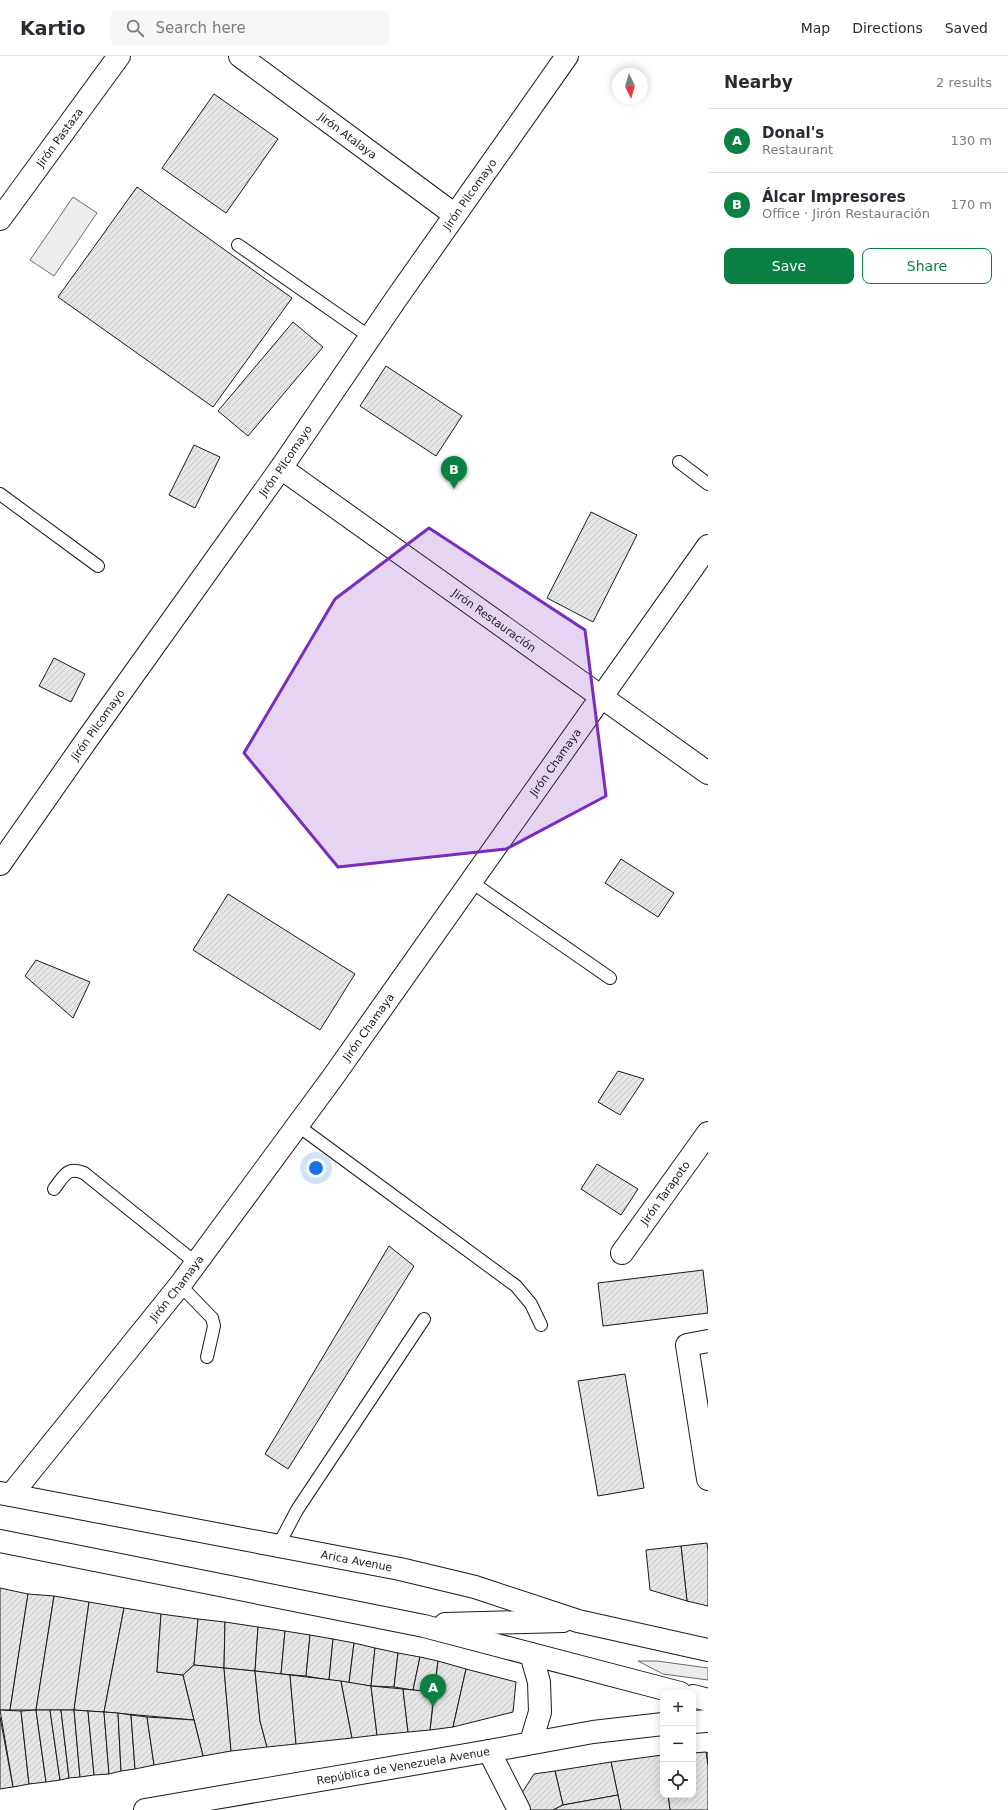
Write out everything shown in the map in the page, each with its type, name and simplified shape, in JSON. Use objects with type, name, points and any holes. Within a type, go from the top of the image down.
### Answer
[{"type":"street","name":"Jirón Pastaza","points":[[0,219],[119,56]]},
{"type":"street","name":"Jirón Atalaya","points":[[240,56],[455,215]]},
{"type":"street","name":"Jirón Pilcomayo","points":[[0,864],[281,468],[370,337],[567,56]]},
{"type":"street","name":"Jirón Restauración","points":[[281,468],[708,773]]},
{"type":"street","name":"Jirón Chamaya","points":[[5,1494],[180,1286],[297,1125],[708,546]]},
{"type":"street","name":"Jirón Tarapoto","points":[[622,1253],[708,1133]]},
{"type":"street","points":[[708,1341],[687,1345],[708,1479]]},
{"type":"street","name":"Arica Avenue","points":[[5,1494],[400,1569],[475,1587],[578,1621],[708,1650]]},
{"type":"street","points":[[0,1541],[424,1626],[669,1690]]},
{"type":"street","points":[[424,1626],[578,1621]]},
{"type":"street","points":[[531,1654],[539,1682],[540,1712],[531,1742]]},
{"type":"street","points":[[696,1697],[708,1700]]},
{"type":"street","points":[[696,1722],[708,1721]]},
{"type":"street","name":"República de Venezuela Avenue","points":[[145,1810],[489,1751],[531,1742],[593,1732],[660,1724]]},
{"type":"street","points":[[489,1751],[519,1810]]},
{"type":"lane","points":[[238,246],[370,337]]},
{"type":"lane","points":[[679,462],[708,484]]},
{"type":"lane","points":[[0,494],[98,566]]},
{"type":"lane","points":[[470,881],[610,978]]},
{"type":"lane","points":[[297,1125],[516,1286],[531,1304],[541,1325]]},
{"type":"lane","points":[[54,1189],[67,1172],[76,1169],[84,1173],[196,1263]]},
{"type":"lane","points":[[180,1286],[212,1318],[214,1326],[207,1357]]},
{"type":"lane","points":[[278,1546],[297,1510],[424,1319]]},
{"type":"highlighted area","points":[[429,528],[585,630],[606,796],[506,849],[338,867],[244,753],[335,599]]},
{"type":"shaded area","points":[[73,197],[97,213],[54,276],[30,260]]},
{"type":"shaded area","points":[[638,1661],[657,1661],[708,1668],[708,1680],[663,1674]]},
{"type":"building","points":[[214,94],[278,139],[226,213],[162,168]]},
{"type":"building","points":[[137,187],[292,298],[213,407],[58,297]]},
{"type":"building","points":[[293,322],[323,347],[248,436],[218,411]]},
{"type":"building","points":[[386,366],[462,416],[436,456],[360,406]]},
{"type":"building","points":[[194,445],[220,457],[195,508],[169,495]]},
{"type":"building","points":[[591,512],[637,535],[593,622],[547,598]]},
{"type":"building","points":[[54,658],[85,674],[71,702],[39,686]]},
{"type":"building","points":[[621,859],[674,893],[658,917],[605,883]]},
{"type":"building","points":[[228,894],[355,974],[320,1030],[193,950]]},
{"type":"building","points":[[36,960],[90,982],[73,1018],[25,976]]},
{"type":"building","points":[[618,1071],[644,1079],[620,1115],[598,1102]]},
{"type":"building","points":[[597,1164],[638,1189],[621,1215],[581,1189]]},
{"type":"building","points":[[389,1246],[414,1266],[288,1469],[265,1454]]},
{"type":"building","points":[[703,1270],[708,1313],[603,1326],[598,1283]]},
{"type":"building","points":[[625,1374],[644,1488],[598,1496],[578,1381]]},
{"type":"building","points":[[707,1543],[708,1606],[687,1601],[681,1546]]},
{"type":"building","points":[[681,1546],[687,1601],[650,1590],[646,1550]]},
{"type":"building","points":[[0,1588],[28,1594],[10,1710],[0,1710]]},
{"type":"building","points":[[28,1594],[54,1596],[36,1710],[10,1710]]},
{"type":"building","points":[[54,1596],[89,1602],[74,1710],[36,1710]]},
{"type":"building","points":[[89,1602],[124,1608],[104,1712],[74,1710]]},
{"type":"building","points":[[124,1608],[161,1614],[157,1672],[183,1675],[194,1720],[104,1712]]},
{"type":"building","points":[[161,1614],[198,1619],[194,1665],[183,1675],[157,1672]]},
{"type":"building","points":[[198,1619],[225,1622],[224,1668],[194,1665]]},
{"type":"building","points":[[225,1622],[258,1627],[255,1671],[224,1668]]},
{"type":"building","points":[[258,1627],[285,1631],[281,1674],[255,1671]]},
{"type":"building","points":[[285,1631],[310,1635],[306,1676],[281,1674]]},
{"type":"building","points":[[310,1635],[333,1639],[329,1680],[306,1676]]},
{"type":"building","points":[[333,1639],[354,1643],[349,1683],[329,1680]]},
{"type":"building","points":[[354,1643],[375,1648],[371,1686],[349,1683]]},
{"type":"building","points":[[375,1648],[398,1653],[394,1687],[371,1686]]},
{"type":"building","points":[[398,1653],[420,1657],[413,1690],[394,1687]]},
{"type":"building","points":[[420,1657],[438,1661],[434,1692],[413,1690]]},
{"type":"building","points":[[438,1661],[466,1669],[453,1727],[430,1730]]},
{"type":"building","points":[[194,1665],[224,1668],[231,1751],[203,1756],[183,1675]]},
{"type":"building","points":[[224,1668],[255,1671],[260,1721],[267,1747],[231,1751]]},
{"type":"building","points":[[466,1669],[516,1682],[513,1712],[453,1727]]},
{"type":"building","points":[[255,1671],[290,1675],[296,1744],[267,1747],[260,1721]]},
{"type":"building","points":[[290,1675],[341,1681],[352,1738],[296,1744]]},
{"type":"building","points":[[341,1681],[371,1686],[377,1735],[352,1738]]},
{"type":"building","points":[[371,1686],[403,1689],[408,1732],[377,1735]]},
{"type":"building","points":[[403,1689],[434,1692],[430,1730],[408,1732]]},
{"type":"building","points":[[0,1710],[21,1711],[29,1784],[13,1787]]},
{"type":"building","points":[[36,1710],[46,1782],[29,1784],[21,1711]]},
{"type":"building","points":[[36,1710],[50,1710],[60,1780],[46,1782]]},
{"type":"building","points":[[50,1710],[61,1710],[69,1778],[60,1780]]},
{"type":"building","points":[[61,1710],[74,1710],[80,1777],[69,1778]]},
{"type":"building","points":[[74,1710],[88,1711],[94,1775],[80,1777]]},
{"type":"building","points":[[88,1711],[104,1712],[109,1774],[94,1775]]},
{"type":"building","points":[[104,1712],[118,1713],[121,1771],[109,1774]]},
{"type":"building","points":[[118,1713],[131,1715],[135,1769],[121,1771]]},
{"type":"building","points":[[131,1715],[147,1717],[154,1765],[135,1769]]},
{"type":"building","points":[[0,1717],[13,1787],[0,1789]]},
{"type":"building","points":[[147,1717],[194,1720],[203,1756],[154,1765]]},
{"type":"building","points":[[706,1752],[708,1753],[708,1766]]},
{"type":"building","points":[[706,1752],[708,1766],[708,1810],[670,1810],[668,1798],[696,1798],[696,1753]]},
{"type":"building","points":[[660,1755],[660,1798],[668,1798],[670,1810],[621,1810],[611,1762]]},
{"type":"building","points":[[611,1762],[618,1795],[563,1805],[555,1771]]},
{"type":"building","points":[[555,1771],[563,1805],[553,1810],[530,1810],[522,1793],[534,1774]]},
{"type":"building","points":[[618,1795],[621,1810],[553,1810],[563,1805]]},
{"type":"place","name":"Álcar Impresores","points":[[454,489]]},
{"type":"place","name":"Donal's","points":[[433,1707]]}]
